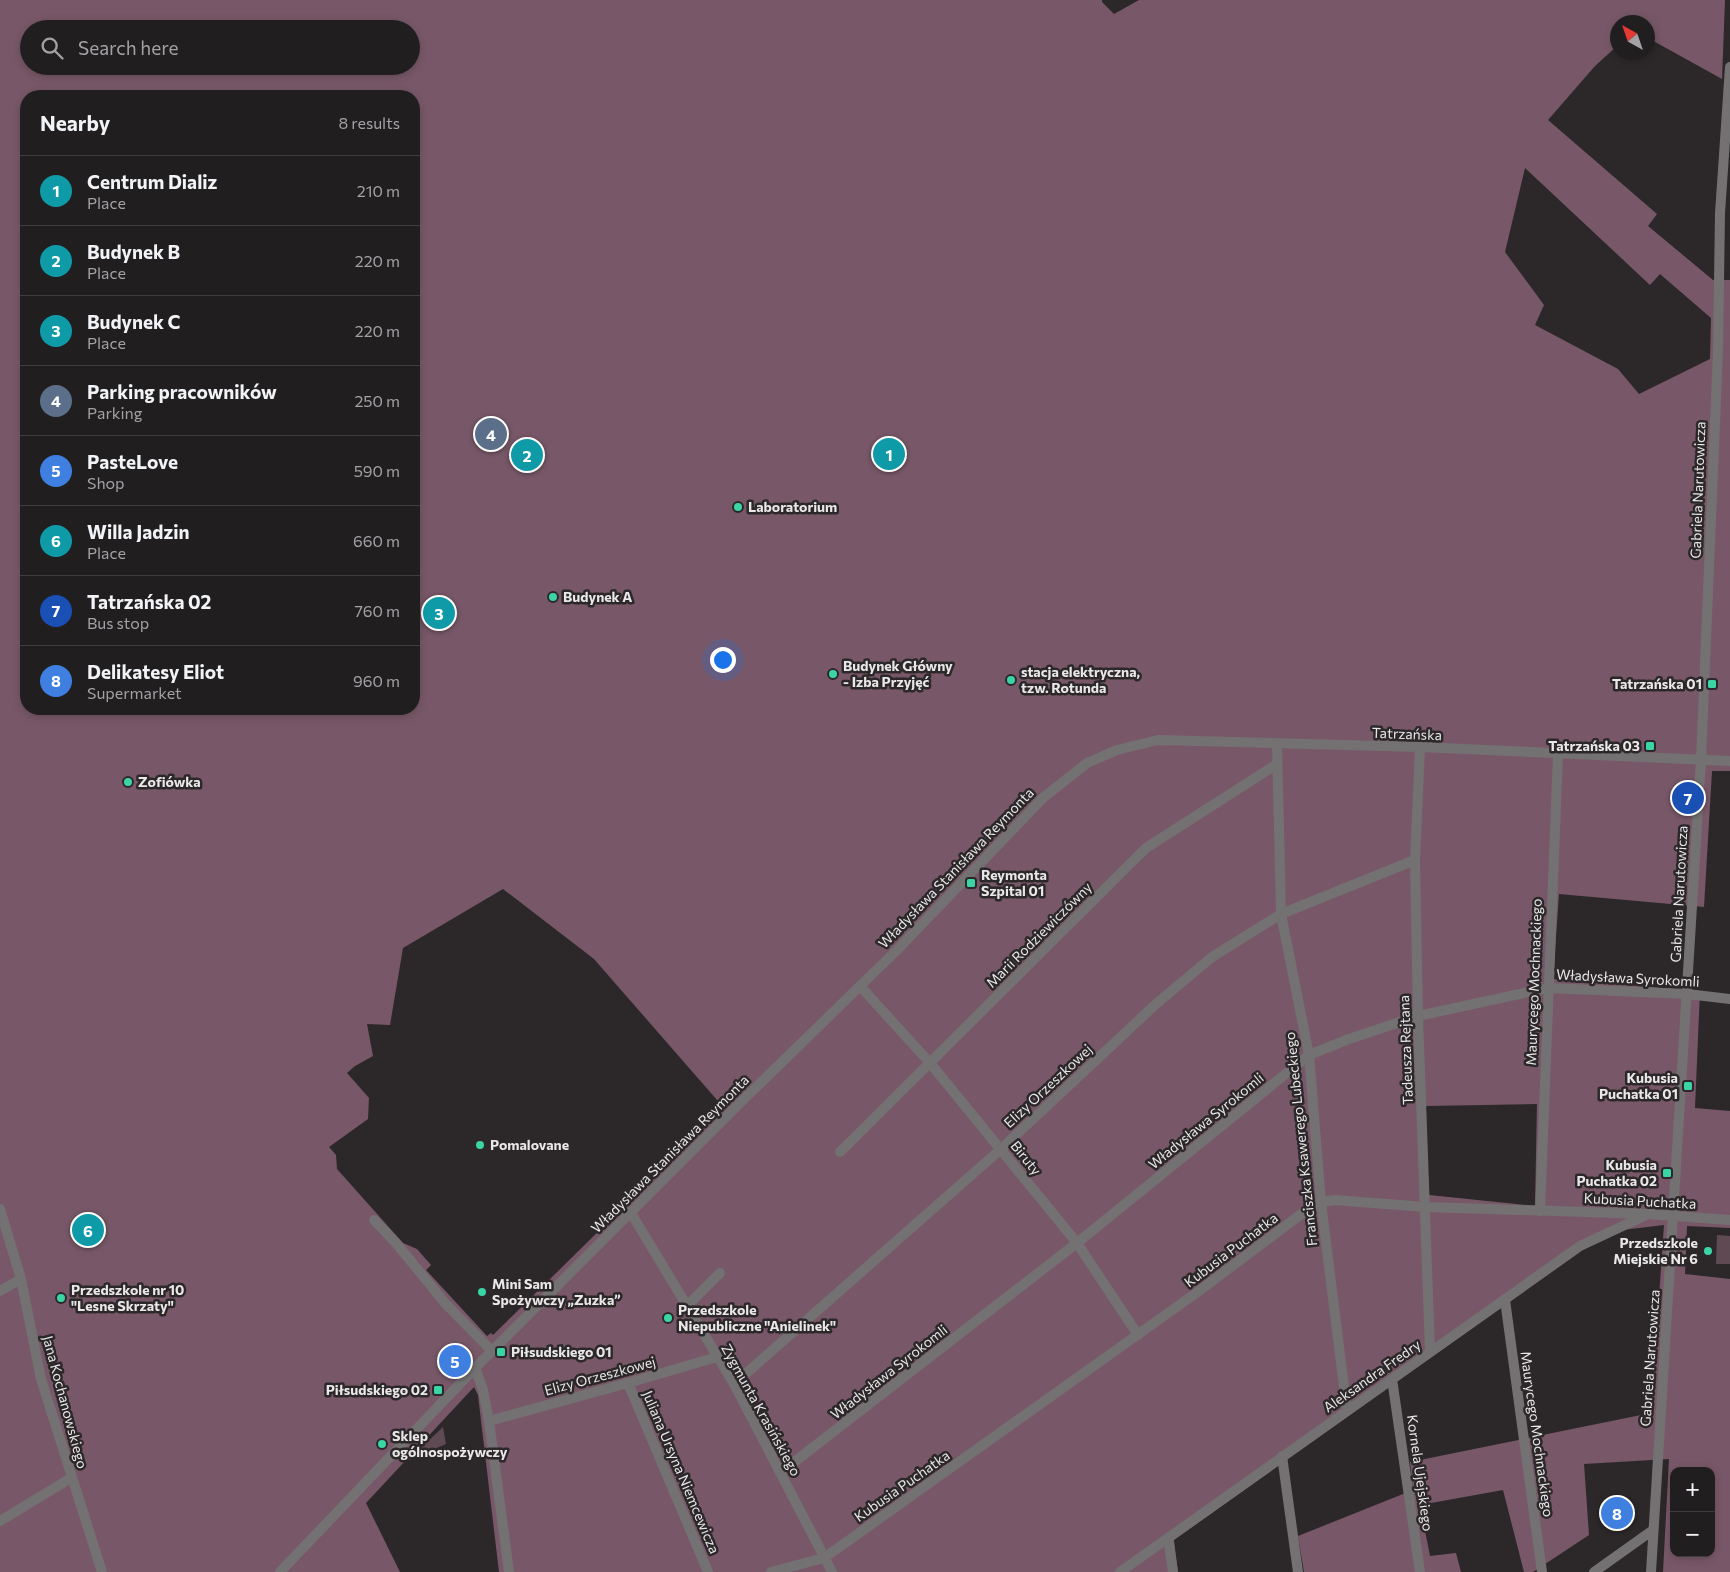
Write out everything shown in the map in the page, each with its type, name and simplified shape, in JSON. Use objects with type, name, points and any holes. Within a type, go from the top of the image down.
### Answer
[{"type":"street","name":"Gabriela Narutowicza","points":[[1651,1572],[1701,760],[1730,67]]},
{"type":"street","name":"Tatrzańska","points":[[1087,764],[1117,750],[1158,740],[1420,747],[1730,761]]},
{"type":"street","name":"Franciszka Ksawerego Lubeckiego","points":[[1277,744],[1281,914],[1308,1055],[1321,1202],[1347,1411]]},
{"type":"street","name":"Tadeusza Rejtana","points":[[1420,747],[1415,860],[1418,1016],[1430,1352]]},
{"type":"street","name":"Maurycego Mochnackiego","points":[[1540,1211],[1558,754]]},
{"type":"street","name":"Władysława Stanisława Reymonta","points":[[280,1572],[293,1567],[475,1368],[742,1101],[897,950],[1044,797],[1087,764]]},
{"type":"street","name":"Marii Rodziewiczówny","points":[[840,1152],[1146,848],[1277,764]]},
{"type":"street","name":"Elizy Orzeszkowej","points":[[734,1384],[1001,1149],[1156,1004],[1212,957],[1281,914],[1415,860]]},
{"type":"street","name":"Biruty","points":[[860,986],[930,1063],[1078,1243],[1138,1335]]},
{"type":"street","name":"Władysława Syrokomli","points":[[780,1473],[1078,1243],[1308,1055],[1418,1016],[1548,988],[1687,994],[1730,999]]},
{"type":"street","name":"Kubusia Puchatka","points":[[824,1558],[1138,1335],[1304,1212],[1321,1202],[1334,1200],[1426,1207],[1648,1214],[1730,1220]]},
{"type":"street","name":"Jana Kochanowskiego","points":[[0,1209],[21,1279],[41,1379],[102,1572]]},
{"type":"street","name":"Zygmunta Krasińskiego","points":[[631,1213],[734,1384],[832,1572]]},
{"type":"street","name":"Aleksandra Fredry","points":[[1120,1572],[1580,1246],[1648,1214]]},
{"type":"street","points":[[374,1220],[396,1243],[445,1303],[492,1351]]},
{"type":"street","points":[[687,1306],[720,1273]]},
{"type":"street","points":[[0,1291],[21,1279]]},
{"type":"street","name":"Maurycego Mochnackiego","points":[[1505,1300],[1542,1572]]},
{"type":"street","name":"Elizy Orzeszkowej","points":[[490,1420],[628,1384],[717,1357]]},
{"type":"street","points":[[475,1368],[483,1390],[490,1420],[509,1572]]},
{"type":"street","name":"Kornela Ujejskiego","points":[[1392,1379],[1420,1572]]},
{"type":"street","name":"Juliana Ursyna Niemcewicza","points":[[628,1384],[708,1572]]},
{"type":"street","points":[[1282,1456],[1298,1572]]},
{"type":"street","points":[[0,1521],[71,1478]]},
{"type":"street","points":[[1594,1572],[1653,1530]]},
{"type":"street","points":[[1168,1538],[1173,1572]]},
{"type":"street","points":[[771,1572],[824,1558]]},
{"type":"shaded area","points":[[0,0],[1102,0],[1114,14],[1139,0],[1725,0],[1722,79],[1655,42],[1655,15],[1610,15],[1610,52],[1595,66],[1548,120],[1657,214],[1648,226],[1713,280],[1730,280],[1730,771],[1712,771],[1704,907],[1559,894],[1553,979],[1700,991],[1695,1108],[1730,1111],[1730,1228],[1687,1226],[1685,1274],[1730,1279],[1730,1572],[1663,1572],[1669,1459],[1584,1464],[1589,1535],[1533,1572],[1524,1572],[1503,1490],[1420,1505],[1430,1556],[1456,1553],[1461,1572],[1304,1572],[1298,1536],[1413,1490],[1410,1462],[1651,1413],[1664,1225],[1622,1230],[1582,1250],[1174,1540],[1178,1572],[499,1572],[478,1395],[474,1387],[366,1503],[400,1572],[0,1572]],"holes":[[[1525,168],[1650,285],[1660,274],[1711,318],[1710,359],[1639,394],[1618,369],[1535,325],[1544,305],[1505,252]],[[503,889],[594,959],[724,1108],[493,1335],[491,1333],[487,1336],[426,1270],[431,1265],[417,1249],[403,1243],[337,1169],[336,1155],[329,1147],[368,1119],[369,1098],[347,1073],[373,1056],[367,1024],[390,1025],[403,948]],[[1537,1104],[1535,1206],[1429,1195],[1425,1106]]]},
{"type":"shaded area","points":[[1717,1235],[1730,1236],[1730,1264],[1716,1264]]},
{"type":"shaded area","points":[[443,1427],[446,1444],[407,1461]]},
{"type":"place","name":"Parking pracowników","points":[[491,434]]},
{"type":"place","name":"Centrum Dializ","points":[[889,454]]},
{"type":"place","name":"Budynek B","points":[[527,455]]},
{"type":"place","name":"Laboratorium","points":[[738,507]]},
{"type":"place","name":"Budynek A","points":[[553,597]]},
{"type":"place","name":"Budynek C","points":[[439,613]]},
{"type":"place","name":"Budynek Główny - Izba Przyjęć","points":[[833,674]]},
{"type":"place","name":"stacja elektryczna, tzw. Rotunda","points":[[1011,680]]},
{"type":"place","name":"Tatrzańska 01","points":[[1712,684]]},
{"type":"place","name":"Tatrzańska 03","points":[[1650,746]]},
{"type":"place","name":"Zofiówka","points":[[128,782]]},
{"type":"place","name":"Tatrzańska 02","points":[[1688,798]]},
{"type":"place","name":"Reymonta Szpital 01","points":[[971,883]]},
{"type":"place","name":"Kubusia Puchatka 01","points":[[1688,1086]]},
{"type":"place","name":"Pomalovane","points":[[480,1145]]},
{"type":"place","name":"Kubusia Puchatka 02","points":[[1667,1173]]},
{"type":"place","name":"Willa Jadzin","points":[[88,1230]]},
{"type":"place","name":"Przedszkole Miejskie Nr 6","points":[[1708,1251]]},
{"type":"place","name":"Mini Sam Spożywczy „Zuzka”","points":[[482,1292]]},
{"type":"place","name":"Przedszkole nr 10 \"Lesne Skrzaty\"","points":[[61,1298]]},
{"type":"place","name":"Przedszkole Niepubliczne \"Anielinek\"","points":[[668,1318]]},
{"type":"place","name":"Piłsudskiego 01","points":[[501,1352]]},
{"type":"place","name":"PasteLove","points":[[455,1361]]},
{"type":"place","name":"Piłsudskiego 02","points":[[438,1390]]},
{"type":"place","name":"Sklep ogólnospożywczy","points":[[382,1444]]},
{"type":"place","name":"Delikatesy Eliot","points":[[1617,1513]]}]
